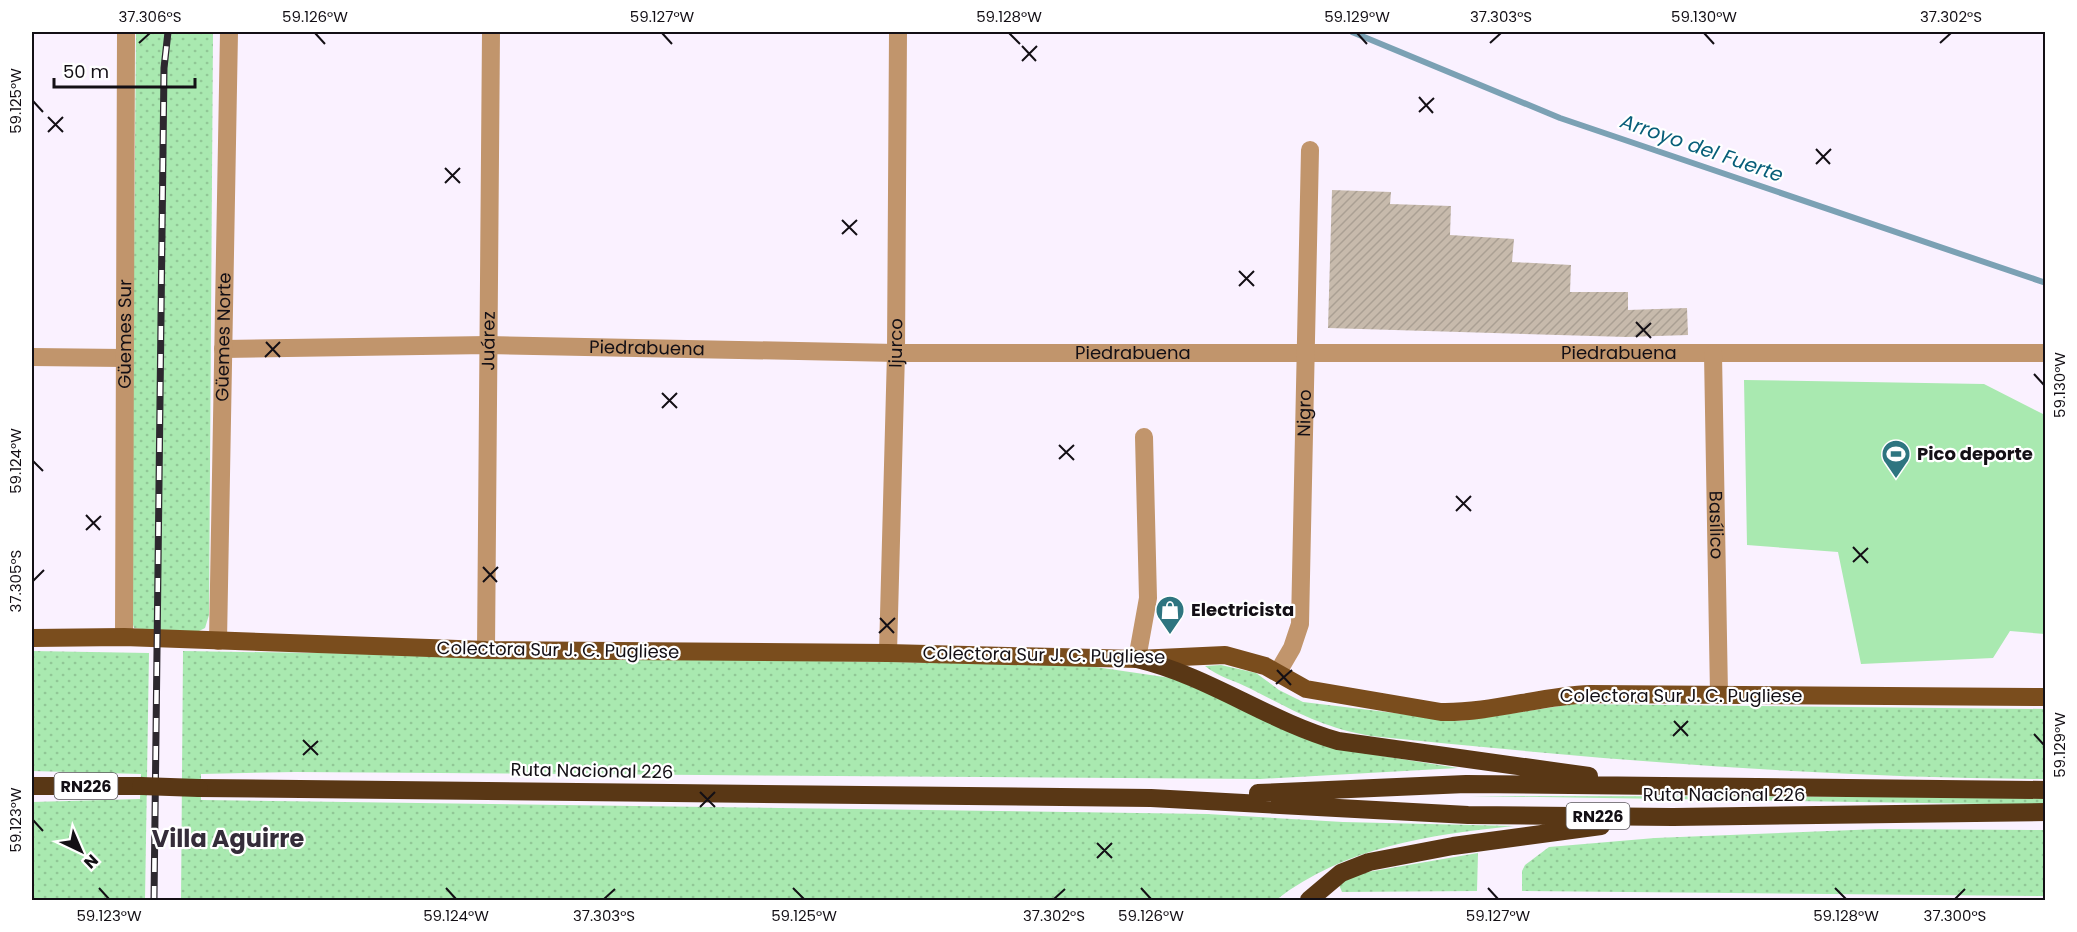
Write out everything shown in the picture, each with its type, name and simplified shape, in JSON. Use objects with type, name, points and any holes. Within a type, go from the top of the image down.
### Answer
[{"type":"highway","points":[[1137,659],[1190,675],[1304,730],[1338,741],[1671,787]]},
{"type":"highway","name":"Ruta Nacional 226","points":[[1151,798],[1466,784],[2046,789]]},
{"type":"highway","name":"Ruta Nacional 226","points":[[32,786],[1151,798],[1467,815],[1673,817],[2046,812]]},
{"type":"highway","points":[[1309,900],[1341,873],[1370,862],[1502,838],[1673,817]]},
{"type":"main road","name":"Colectora Sur J. C. Pugliese","points":[[32,638],[124,637],[486,650],[888,653],[1137,659],[1226,655],[1251,660],[1278,672],[1306,689],[1321,693],[1441,712],[1464,712],[1565,695],[2046,697]]},
{"type":"street","name":"Güemes Sur","points":[[124,637],[123,358],[126,32]]},
{"type":"street","name":"Güemes Norte","points":[[218,641],[229,32]]},
{"type":"street","name":"Juárez","points":[[486,650],[490,32]]},
{"type":"street","name":"Ijurco","points":[[888,653],[896,353],[898,32]]},
{"type":"street","name":"Nigro","points":[[1278,672],[1292,648],[1300,624],[1310,150]]},
{"type":"street","name":"Piedrabuena","points":[[223,349],[488,345],[896,353],[2046,353]]},
{"type":"street","name":"Basílico","points":[[1713,354],[1719,694]]},
{"type":"street","points":[[32,357],[123,358]]},
{"type":"street","points":[[1137,659],[1148,598],[1144,437]]},
{"type":"green space","points":[[136,32],[213,32],[209,615],[205,628],[191,635],[134,628],[131,618]]},
{"type":"green space","name":"Pico deporte","points":[[1744,380],[1984,384],[2045,415],[2045,634],[2010,631],[1993,658],[1861,664],[1838,552],[1747,545]]},
{"type":"green space","points":[[32,651],[149,653],[145,900],[32,900],[32,802],[140,799],[141,774],[32,771]]},
{"type":"green space","points":[[183,651],[1082,665],[1171,678],[1345,750],[1458,768],[1260,779],[295,772],[201,774],[201,800],[1207,814],[1343,822],[1514,826],[1420,839],[1360,855],[1303,882],[1276,900],[181,900]]},
{"type":"green space","points":[[1221,665],[1256,673],[1279,690],[1303,702],[1461,721],[1573,704],[2045,709],[2045,779],[1876,775],[1708,766],[1371,736],[1354,733],[1308,717],[1221,676],[1205,666]]},
{"type":"green space","points":[[1470,796],[2045,797],[2046,805],[2045,805]]},
{"type":"green space","points":[[1879,829],[2045,830],[2045,896],[1522,891],[1522,871],[1525,865],[1549,847],[1655,838]]},
{"type":"green space","points":[[1478,853],[1477,891],[1342,892],[1339,885],[1343,880],[1356,874]]},
{"type":"building","points":[[1332,190],[1391,192],[1390,204],[1451,206],[1450,235],[1514,239],[1512,262],[1571,265],[1570,292],[1628,292],[1628,310],[1687,308],[1688,335],[1627,337],[1328,328]]},
{"type":"waterway","name":"Arroyo del Fuerte","points":[[1352,32],[1560,118],[2046,283]]},
{"type":"railway","points":[[154,900],[164,68],[168,32]]},
{"type":"place","name":"Pico deporte","points":[[1896,480]]},
{"type":"place","name":"Electricista","points":[[1170,636]]},
{"type":"district","name":"Villa Aguirre","points":[[228,839]]}]
